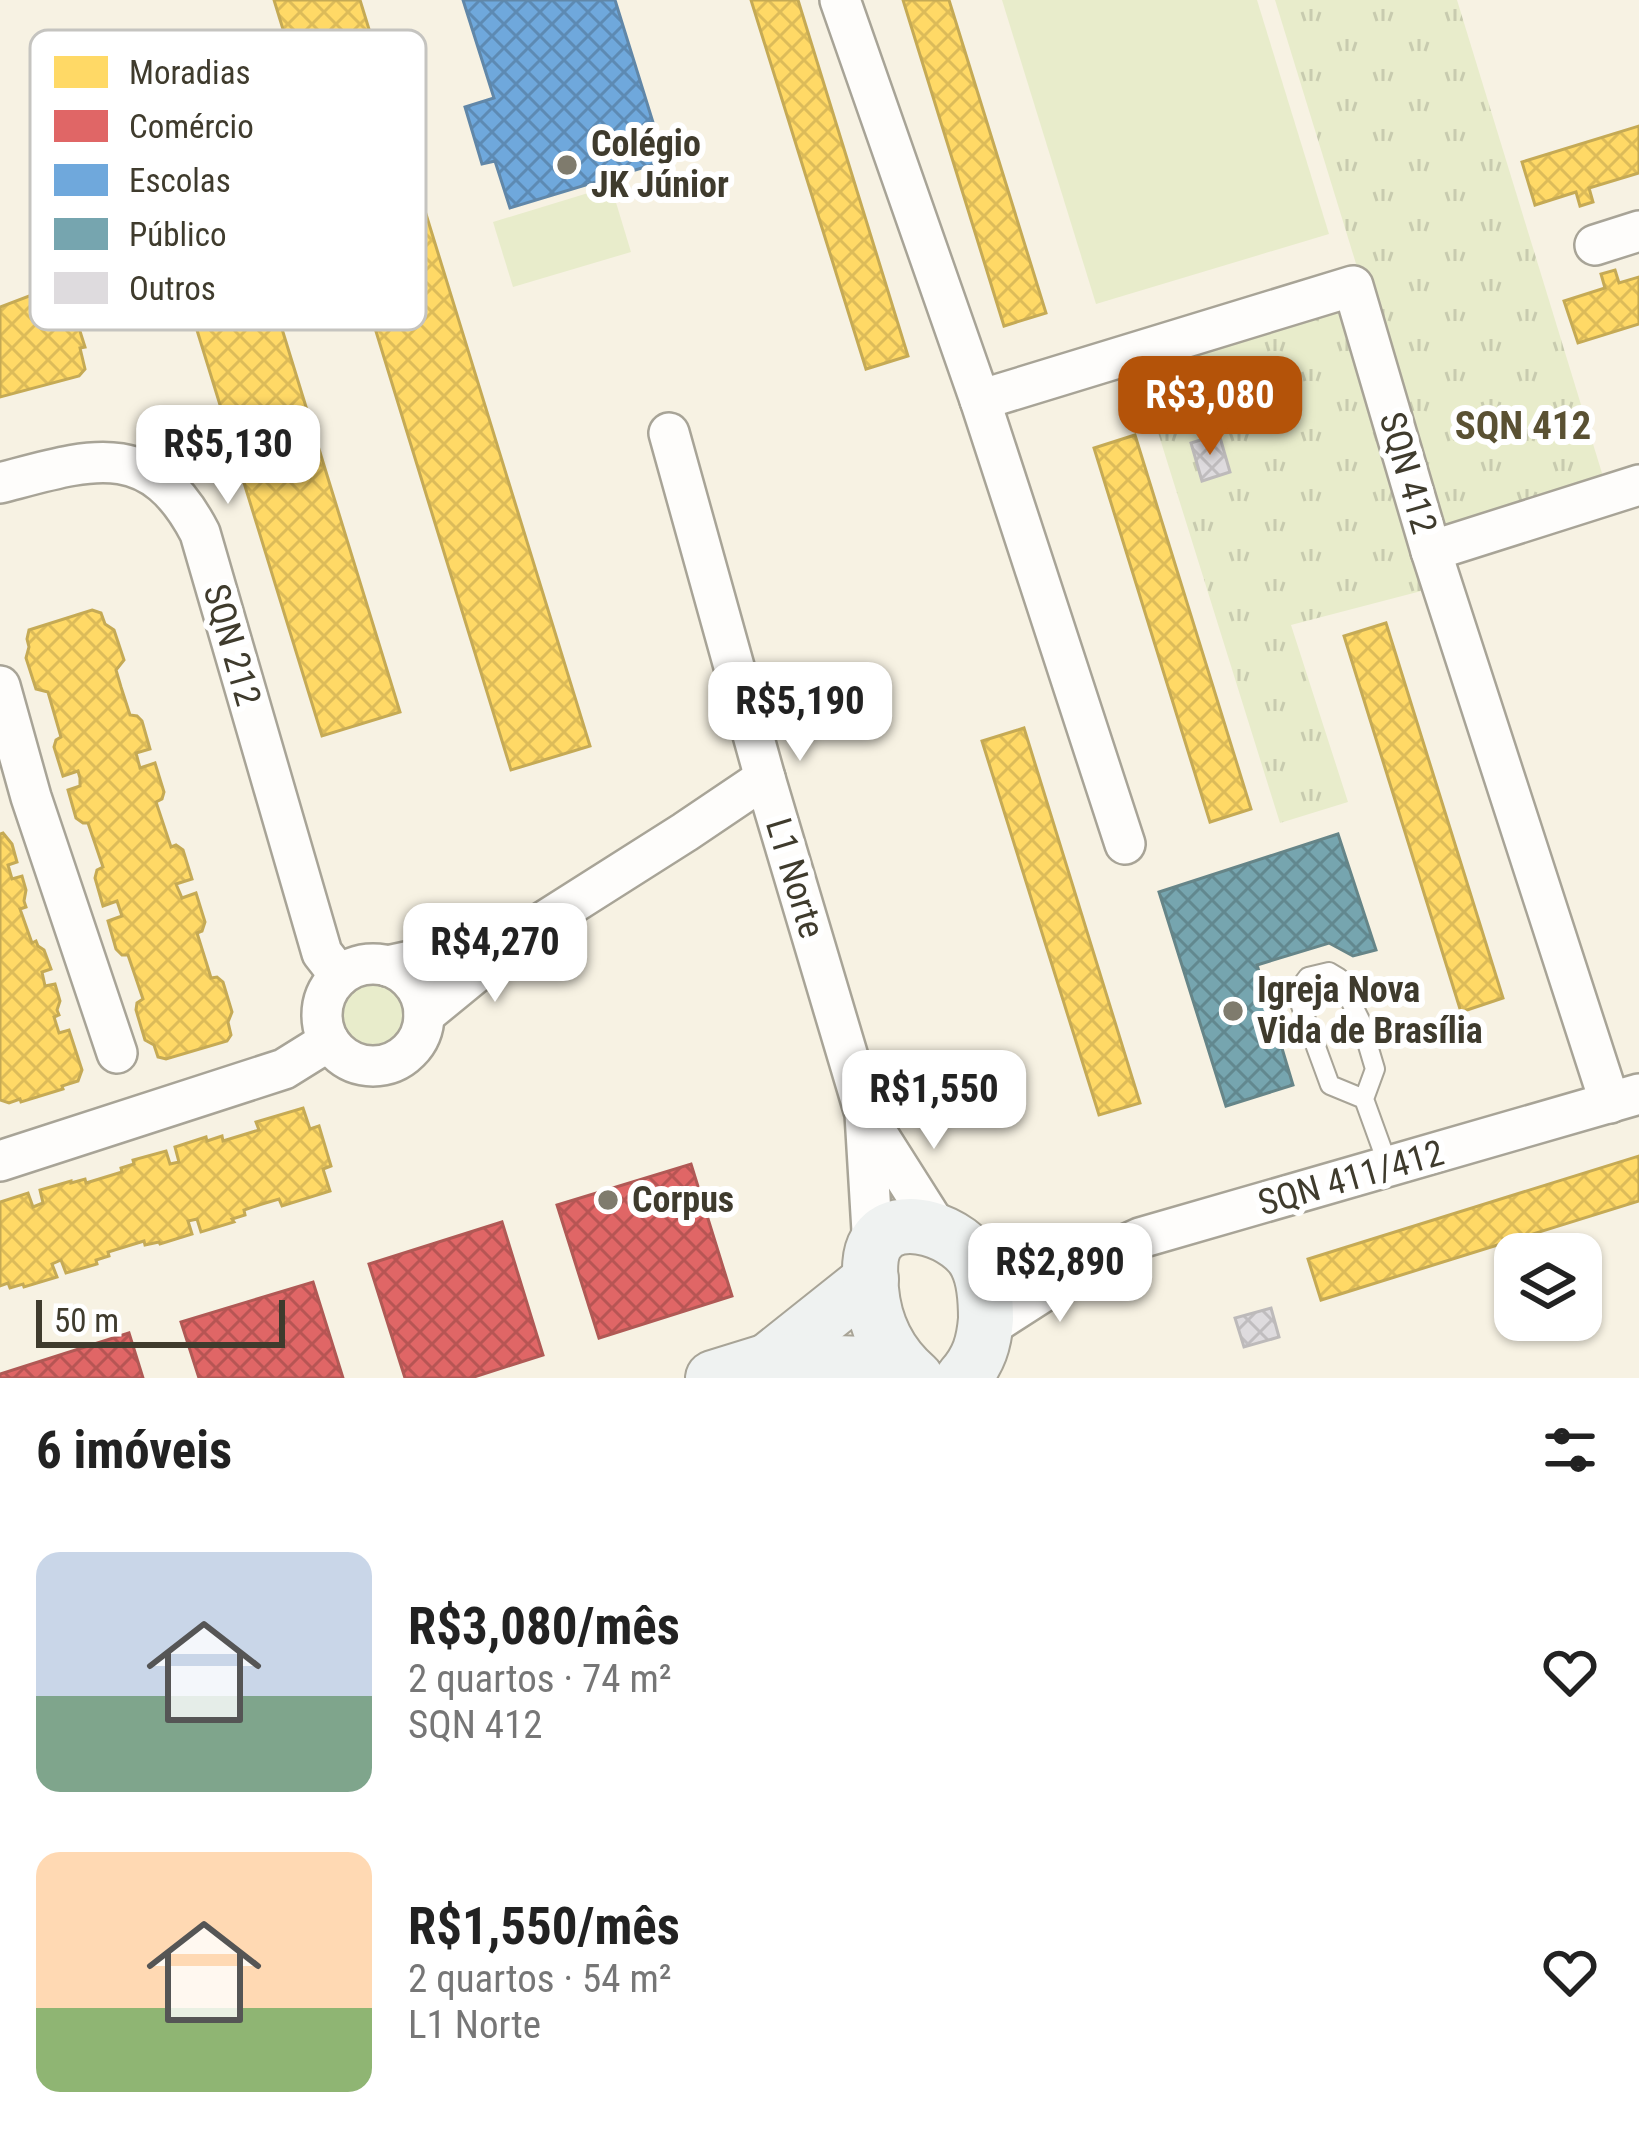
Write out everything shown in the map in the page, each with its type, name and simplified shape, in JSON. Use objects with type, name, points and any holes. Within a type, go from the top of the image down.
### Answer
[{"type":"street","points":[[840,0],[980,400],[1125,844]]},
{"type":"street","points":[[1595,244],[1639,231]]},
{"type":"street","name":"SQN 412","points":[[980,400],[1353,286],[1431,551],[1625,1098]]},
{"type":"street","name":"L1 Norte","points":[[669,433],[865,1114],[872,1264]]},
{"type":"street","name":"SQN 212","points":[[0,483],[77,463],[109,462],[160,479],[184,503],[200,533],[322,953],[340,976]]},
{"type":"street","name":"SQN 412","points":[[1431,551],[1639,484]]},
{"type":"street","points":[[0,686],[31,797],[117,1053]]},
{"type":"street","points":[[424,1015],[518,938],[765,778]]},
{"type":"street","points":[[387,966],[518,938]]},
{"type":"street","points":[[387,966],[402,973],[422,998],[422,1031],[414,1046],[387,1064],[354,1062],[329,1041],[324,1000],[340,976],[354,967],[387,966]]},
{"type":"street","points":[[0,1161],[284,1069],[329,1041]]},
{"type":"street","name":"SQN 411/412","points":[[976,1362],[1094,1258],[1140,1238],[1625,1098]]},
{"type":"street","name":"L1 Norte","points":[[865,1114],[958,1247]]},
{"type":"street","points":[[908,1371],[878,1324],[872,1264],[879,1238],[892,1228],[912,1226],[958,1247],[983,1286],[976,1362]]},
{"type":"street","name":"SQN 411/412","points":[[958,1247],[1094,1258]]},
{"type":"street","points":[[768,1361],[872,1264]]},
{"type":"street","points":[[713,1378],[768,1361],[908,1371]]},
{"type":"lane","points":[[1364,1099],[1330,1085],[1301,1006],[1298,989],[1308,977],[1329,972],[1340,978],[1361,1022],[1375,1069],[1364,1099],[1389,1168]]},
{"type":"green space","points":[[1002,0],[1257,0],[1329,234],[1096,304]]},
{"type":"green space","points":[[1275,0],[1457,0],[1605,483],[1439,534]]},
{"type":"green space","points":[[611,186],[631,252],[513,287],[493,222]]},
{"type":"green space","points":[[1343,304],[1429,589],[1291,625],[1348,802],[1280,823],[1137,365]]},
{"type":"green space","points":[[376,978],[401,989],[412,1014],[401,1039],[376,1050],[351,1039],[340,1014],[351,989]]},
{"type":"building: Moradias","points":[[274,0],[360,0],[369,30],[283,30]]},
{"type":"building: Moradias","points":[[751,0],[798,0],[908,356],[866,369]]},
{"type":"building: Moradias","points":[[903,0],[949,0],[1046,313],[1004,326]]},
{"type":"building: Moradias","points":[[1639,126],[1639,173],[1589,188],[1593,202],[1580,206],[1576,192],[1535,205],[1522,162]]},
{"type":"building: Moradias","points":[[426,214],[590,746],[511,770],[376,330],[426,330]]},
{"type":"building: Moradias","points":[[1615,270],[1619,283],[1639,277],[1639,324],[1578,343],[1564,301],[1605,288],[1601,274]]},
{"type":"building: Moradias","points":[[30,296],[30,330],[80,330],[85,369],[79,376],[0,397],[0,307]]},
{"type":"building: Moradias","points":[[197,330],[282,330],[400,712],[322,736]]},
{"type":"building: Moradias","points":[[1135,435],[1251,809],[1210,822],[1094,448]]},
{"type":"building: Moradias","points":[[92,610],[101,613],[114,630],[124,660],[116,670],[121,687],[130,715],[142,721],[150,749],[136,753],[140,768],[155,763],[164,792],[156,802],[171,847],[183,850],[192,879],[176,884],[182,898],[196,893],[205,922],[197,933],[211,978],[223,982],[232,1012],[227,1041],[166,1059],[158,1057],[154,1045],[145,1040],[136,1010],[143,999],[128,955],[116,949],[108,921],[122,916],[117,901],[103,906],[95,878],[103,867],[88,823],[76,818],[68,790],[80,786],[78,771],[63,776],[54,747],[61,737],[48,692],[36,689],[26,658],[29,630]]},
{"type":"building: Moradias","points":[[1386,623],[1503,998],[1461,1012],[1344,636]]},
{"type":"building: Moradias","points":[[1024,728],[1140,1103],[1099,1115],[982,741]]},
{"type":"building: Moradias","points":[[3,833],[17,862],[8,865],[12,879],[22,876],[26,890],[26,907],[20,909],[32,943],[36,941],[44,950],[51,969],[42,972],[45,986],[55,984],[60,1001],[59,1015],[54,1017],[59,1033],[69,1030],[82,1070],[78,1081],[63,1089],[9,1103],[0,1100]]},
{"type":"building: Moradias","points":[[303,1108],[310,1129],[319,1126],[331,1166],[323,1169],[330,1191],[282,1206],[279,1199],[262,1204],[244,1210],[245,1215],[232,1219],[234,1222],[201,1232],[197,1219],[188,1221],[192,1234],[108,1252],[97,1264],[66,1273],[61,1260],[52,1264],[57,1277],[24,1287],[0,1286],[0,1202],[28,1193],[33,1207],[43,1203],[40,1190],[122,1172],[133,1160],[166,1151],[170,1164],[179,1162],[175,1147],[206,1137],[207,1141],[222,1136],[223,1141],[259,1130],[256,1122]]},
{"type":"building: Moradias","points":[[1639,1156],[1639,1201],[1536,1233],[1494,1233],[1494,1246],[1321,1300],[1308,1259]]},
{"type":"building: Comércio","points":[[691,1164],[732,1296],[599,1338],[557,1205]]},
{"type":"building: Comércio","points":[[502,1222],[543,1355],[471,1378],[405,1378],[369,1264]]},
{"type":"building: Comércio","points":[[313,1282],[343,1378],[199,1378],[181,1322]]},
{"type":"building: Comércio","points":[[129,1333],[143,1378],[0,1378],[0,1374]]},
{"type":"building: Escolas","points":[[463,0],[615,0],[665,161],[510,208],[495,161],[482,164],[465,107],[494,98]]},
{"type":"building: Público","name":"Igreja Nova Vida de Brasília","points":[[1338,834],[1376,950],[1353,956],[1329,943],[1257,965],[1293,1085],[1226,1106],[1159,892]]},
{"type":"building: Outros","points":[[1219,434],[1230,472],[1202,481],[1191,443]]},
{"type":"building: Outros","points":[[1271,1308],[1279,1337],[1244,1347],[1235,1318]]},
{"type":"place","name":"Colégio JK Júnior","points":[[567,165]]},
{"type":"place","name":"Igreja Nova Vida de Brasília","points":[[1233,1011]]},
{"type":"place","name":"Corpus","points":[[608,1200]]},
{"type":"district","name":"SQN 412","points":[[1523,426]]}]
